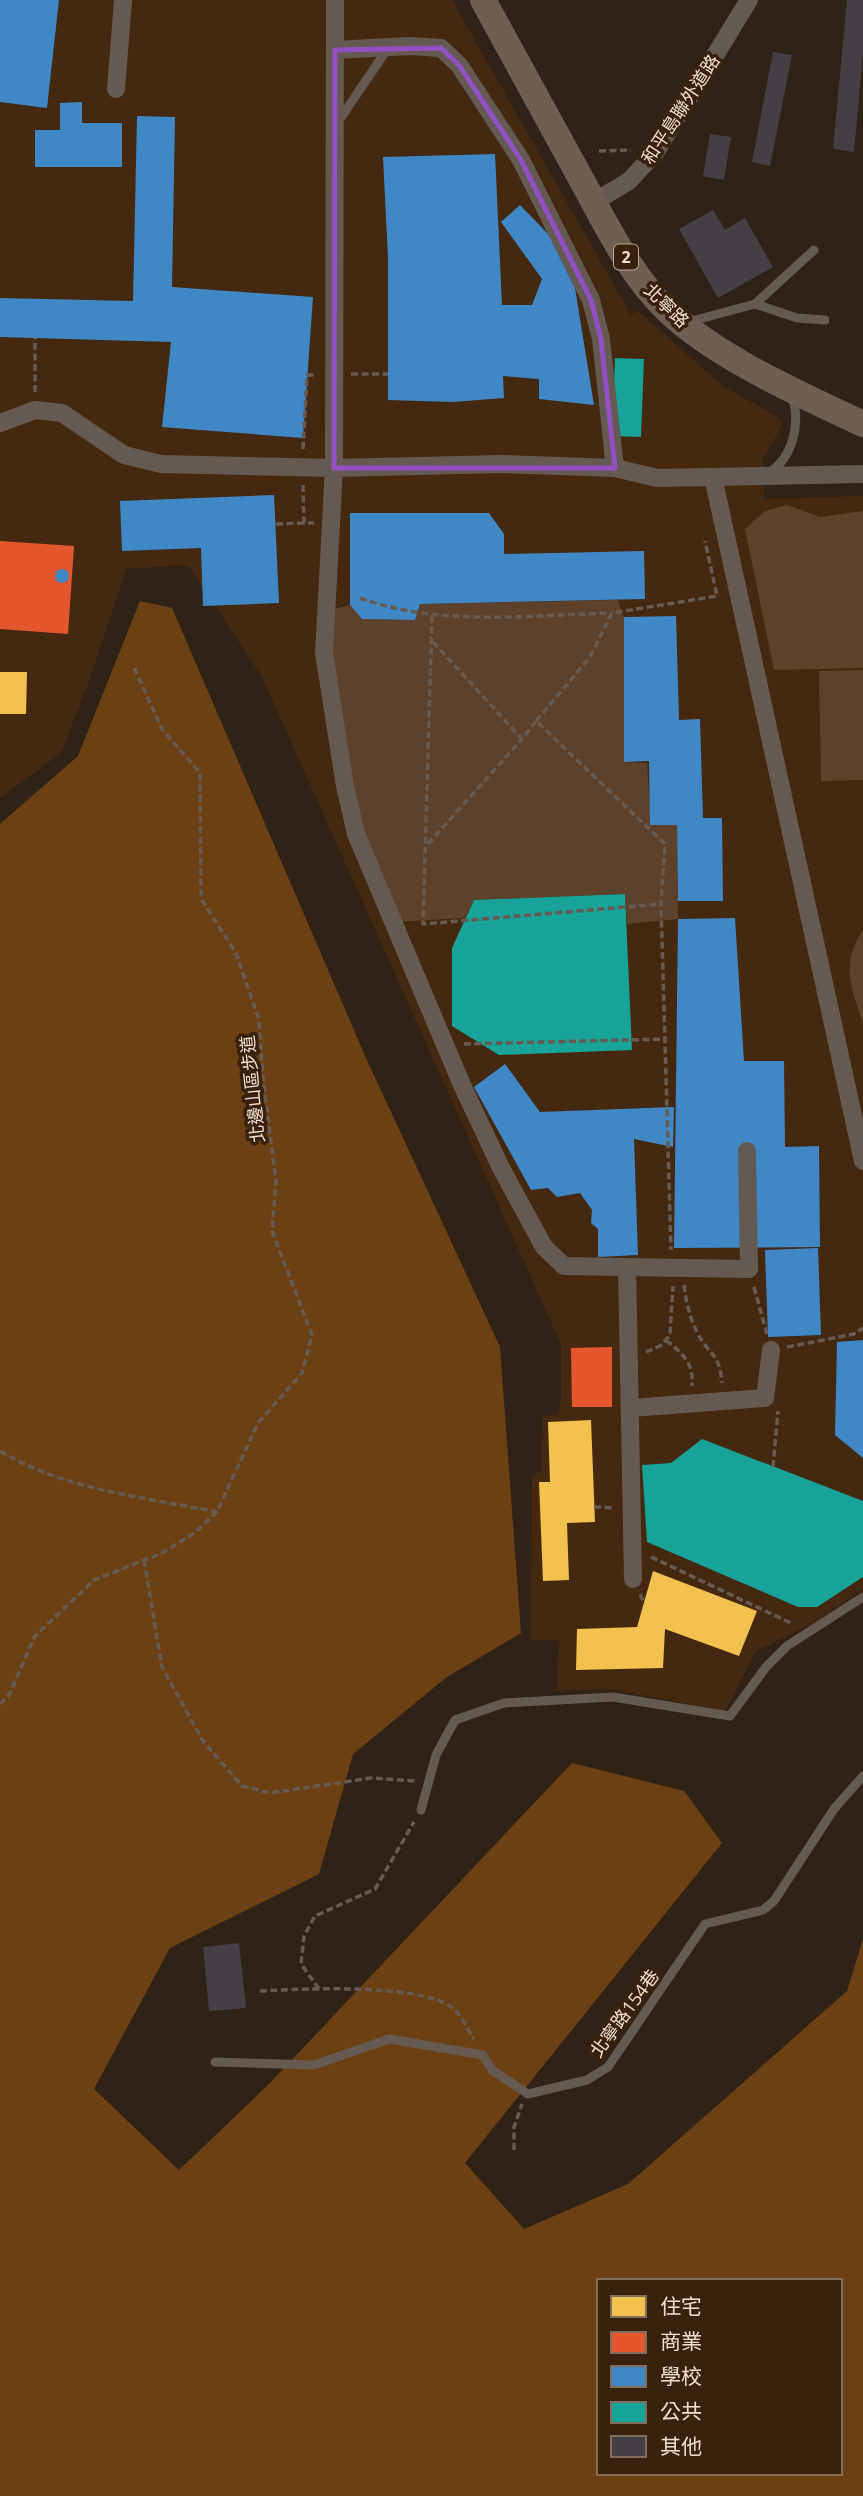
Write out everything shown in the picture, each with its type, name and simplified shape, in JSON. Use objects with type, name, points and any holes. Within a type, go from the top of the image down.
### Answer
[{"type":"main road","name":"北寧路","points":[[483,0],[594,202],[642,282],[683,323],[788,389],[863,424]]},
{"type":"street","points":[[116,89],[123,0]]},
{"type":"street","points":[[335,0],[334,468],[324,653],[345,786],[356,834],[444,1044],[501,1168],[544,1247],[565,1266],[749,1269],[747,1151]]},
{"type":"street","name":"和平島聯外道路","points":[[594,202],[629,181],[655,153],[749,0]]},
{"type":"street","points":[[335,50],[440,48],[459,65],[521,160],[591,300],[601,339],[615,468]]},
{"type":"street","points":[[0,423],[35,410],[62,413],[124,455],[161,464],[334,468],[501,464],[615,468],[657,478],[863,474]]},
{"type":"street","points":[[713,477],[863,1161]]},
{"type":"street","points":[[627,1267],[631,1547],[634,1580]]},
{"type":"street","points":[[631,1408],[691,1406],[765,1398],[771,1350]]},
{"type":"lane","points":[[335,128],[388,48]]},
{"type":"lane","points":[[683,323],[755,304],[814,250]]},
{"type":"lane","points":[[755,304],[797,318],[825,320]]},
{"type":"lane","points":[[764,476],[784,458],[797,425],[796,408],[788,389]]},
{"type":"lane","points":[[421,1810],[436,1755],[454,1720],[504,1703],[613,1697],[730,1716],[766,1667],[787,1647],[863,1597]]},
{"type":"lane","name":"北寧路154巷","points":[[528,2094],[587,2080],[608,2067],[705,1924],[756,1912],[774,1901],[834,1809],[863,1776]]},
{"type":"lane","points":[[215,2062],[314,2065],[389,2039],[483,2055],[492,2070],[528,2094]]},
{"type":"path","points":[[35,410],[36,338]]},
{"type":"path","points":[[276,524],[304,523]]},
{"type":"path","points":[[360,598],[394,610],[432,616],[612,613],[717,596],[703,530]]},
{"type":"path","points":[[428,844],[522,739],[590,657],[612,613]]},
{"type":"path","points":[[432,616],[424,924],[661,904]]},
{"type":"path","points":[[433,642],[522,739]]},
{"type":"path","name":"北邊山區步道","points":[[134,665],[162,729],[200,773],[201,899],[236,953],[259,1020],[263,1078],[276,1181],[272,1231],[312,1335],[302,1373],[258,1423],[217,1512]]},
{"type":"path","points":[[536,721],[665,844],[661,904],[665,1126],[678,1267],[698,1336],[720,1363],[724,1402]]},
{"type":"path","points":[[444,1044],[665,1040]]},
{"type":"path","points":[[629,1354],[637,1356],[660,1346],[670,1335],[678,1267]]},
{"type":"path","points":[[749,1269],[771,1350],[854,1334],[863,1328]]},
{"type":"path","points":[[666,1340],[686,1357],[694,1372],[691,1406]]},
{"type":"path","points":[[765,1398],[774,1398],[778,1410],[773,1467]]},
{"type":"path","points":[[0,1451],[23,1465],[71,1483],[217,1512]]},
{"type":"path","points":[[0,1704],[9,1695],[35,1636],[94,1580],[144,1560],[194,1534],[217,1512]]},
{"type":"path","points":[[631,1547],[811,1632]]},
{"type":"path","points":[[144,1560],[162,1668],[203,1741],[242,1786],[270,1793],[371,1778],[428,1782]]},
{"type":"path","points":[[319,1989],[301,1964],[304,1936],[315,1916],[375,1889],[421,1810]]},
{"type":"path","points":[[260,1991],[394,1991],[434,2001],[455,2010],[483,2055]]},
{"type":"path","points":[[514,2150],[516,2119],[528,2094]]},
{"type":"highlighted area","points":[[441,48],[459,65],[521,160],[591,300],[601,339],[615,468],[334,468],[335,50]]},
{"type":"shaded area","points":[[0,0],[452,0],[631,315],[638,311],[723,386],[781,419],[781,428],[763,458],[764,499],[863,496],[863,1589],[817,1621],[756,1651],[725,1711],[611,1689],[557,1691],[559,1641],[531,1639],[532,1475],[541,1472],[543,1416],[557,1415],[561,1402],[561,1344],[262,677],[188,565],[126,569],[89,681],[61,753],[0,798]]},
{"type":"shaded area","points":[[787,505],[820,517],[863,511],[863,668],[774,670],[745,529],[765,511]]},
{"type":"shaded area","points":[[618,600],[624,618],[624,762],[647,763],[651,823],[677,825],[678,919],[627,924],[625,894],[474,900],[465,918],[393,922],[341,770],[329,610],[350,605],[362,619],[415,620],[420,604]]},
{"type":"shaded area","points":[[140,601],[172,608],[366,1058],[500,1347],[521,1633],[447,1677],[353,1754],[319,1874],[170,1948],[94,2089],[179,2170],[270,2083],[572,1763],[684,1791],[722,1843],[465,2163],[524,2229],[628,2184],[847,1991],[863,1939],[863,2496],[0,2496],[0,824],[78,756]]},
{"type":"shaded area","points":[[863,670],[863,780],[821,781],[819,671]]},
{"type":"shaded area","points":[[863,930],[863,1023],[852,987],[850,965]]},
{"type":"building: 住宅","points":[[0,672],[27,672],[26,714],[0,714]]},
{"type":"building: 住宅","points":[[591,1420],[595,1522],[567,1523],[569,1580],[543,1581],[539,1482],[550,1482],[548,1422]]},
{"type":"building: 住宅","points":[[653,1571],[757,1611],[739,1656],[665,1629],[663,1668],[576,1670],[577,1629],[637,1627]]},
{"type":"building: 商業","points":[[393,339],[424,341],[423,368],[391,366]]},
{"type":"building: 商業","points":[[0,541],[74,546],[68,634],[0,629]]},
{"type":"building: 商業","points":[[612,1347],[612,1407],[572,1407],[571,1348]]},
{"type":"building: 學校","points":[[0,0],[59,0],[47,108],[0,102]]},
{"type":"building: 學校","points":[[82,102],[82,123],[122,123],[122,167],[35,167],[35,130],[60,130],[60,103]]},
{"type":"building: 學校","points":[[137,116],[175,117],[172,287],[313,297],[303,438],[162,427],[171,342],[0,337],[0,298],[133,301]]},
{"type":"building: 學校","points":[[495,154],[502,305],[532,305],[542,279],[501,222],[520,205],[550,236],[575,288],[594,405],[539,399],[539,379],[503,376],[504,398],[453,402],[388,400],[388,257],[383,157]]},
{"type":"building: 學校","points":[[274,495],[279,603],[203,606],[201,548],[122,551],[120,501]]},
{"type":"building: 學校","points":[[350,513],[489,513],[504,534],[504,554],[644,551],[645,599],[420,604],[415,620],[362,619],[350,605]]},
{"type":"building: 學校","points":[[59,569],[65,569],[69,576],[65,583],[59,583],[55,579],[55,573]]},
{"type":"building: 學校","points":[[676,616],[679,720],[700,719],[703,818],[722,818],[723,901],[678,901],[677,825],[650,825],[649,761],[624,762],[624,617]]},
{"type":"building: 學校","points":[[735,918],[744,1061],[784,1061],[785,1147],[819,1146],[820,1247],[674,1248],[678,919]]},
{"type":"building: 學校","points":[[505,1064],[540,1112],[674,1107],[673,1147],[634,1139],[638,1255],[598,1257],[598,1229],[591,1223],[592,1210],[580,1193],[557,1197],[548,1188],[531,1190],[474,1087]]},
{"type":"building: 學校","points":[[818,1248],[821,1335],[768,1337],[765,1250]]},
{"type":"building: 學校","points":[[863,1340],[863,1458],[835,1435],[837,1342]]},
{"type":"building: 公共","points":[[615,358],[644,359],[641,437],[612,436]]},
{"type":"building: 公共","points":[[625,894],[632,1050],[499,1055],[452,1026],[452,948],[474,900]]},
{"type":"building: 公共","points":[[702,1439],[863,1501],[863,1577],[817,1607],[798,1607],[647,1542],[642,1465],[671,1463]]},
{"type":"building: 其他","points":[[847,0],[863,0],[863,53],[854,152],[833,149]]},
{"type":"building: 其他","points":[[773,52],[792,55],[770,166],[752,162]]},
{"type":"building: 其他","points":[[710,134],[731,137],[724,180],[703,176]]},
{"type":"building: 其他","points":[[713,210],[725,230],[745,218],[773,267],[718,298],[679,229]]},
{"type":"building: 其他","points":[[239,1943],[246,2008],[209,2011],[203,1947]]}]
